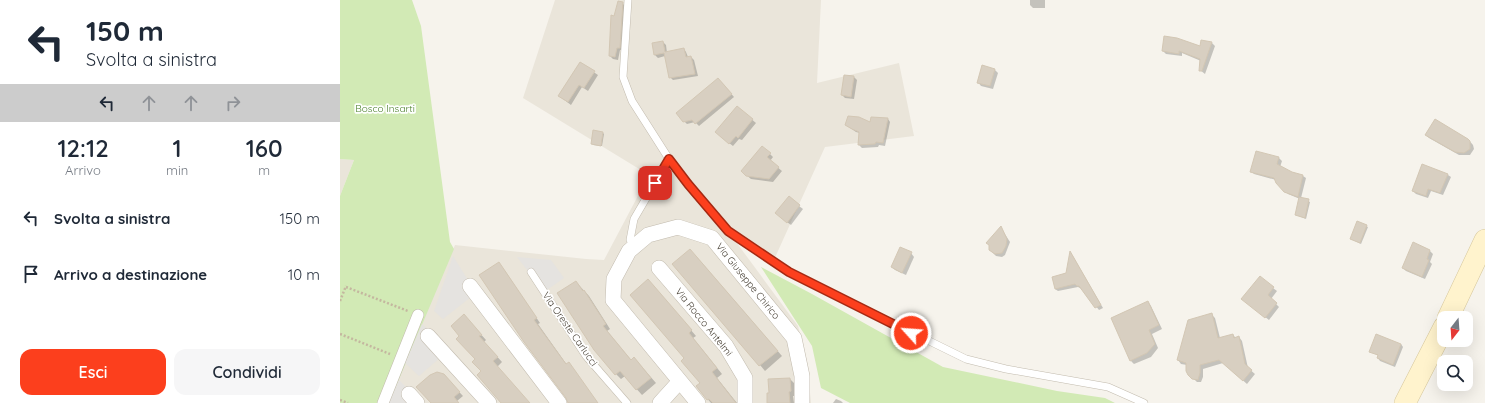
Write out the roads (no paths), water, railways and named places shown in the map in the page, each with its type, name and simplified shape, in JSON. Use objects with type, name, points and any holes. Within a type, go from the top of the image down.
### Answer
[{"type":"main road","points":[[1451,311],[1485,240]]},
{"type":"main road","points":[[1406,403],[1437,341]]},
{"type":"street","name":"Via Giuseppe Chirico","points":[[698,403],[679,382],[613,300],[614,279],[629,251],[648,235],[678,227],[712,238],[794,338],[802,376],[802,403]]},
{"type":"street","name":"Via Rocco Antelmi","points":[[659,268],[726,346],[745,378],[745,403]]},
{"type":"street","points":[[470,286],[560,403]]},
{"type":"street","points":[[383,403],[418,315]]},
{"type":"street","points":[[428,336],[489,403]]},
{"type":"street","points":[[660,403],[679,382]]},
{"type":"lane","points":[[628,0],[623,77],[632,100],[669,159],[728,231],[789,272],[966,359],[1006,369],[1108,387],[1144,403]]},
{"type":"lane","points":[[636,245],[630,240],[634,220],[669,159]]},
{"type":"lane","name":"Via Oreste Carlucci","points":[[531,272],[586,356],[627,403]]},
{"type":"park label","name":"Bosco Insarti","points":[[385,108]]}]
